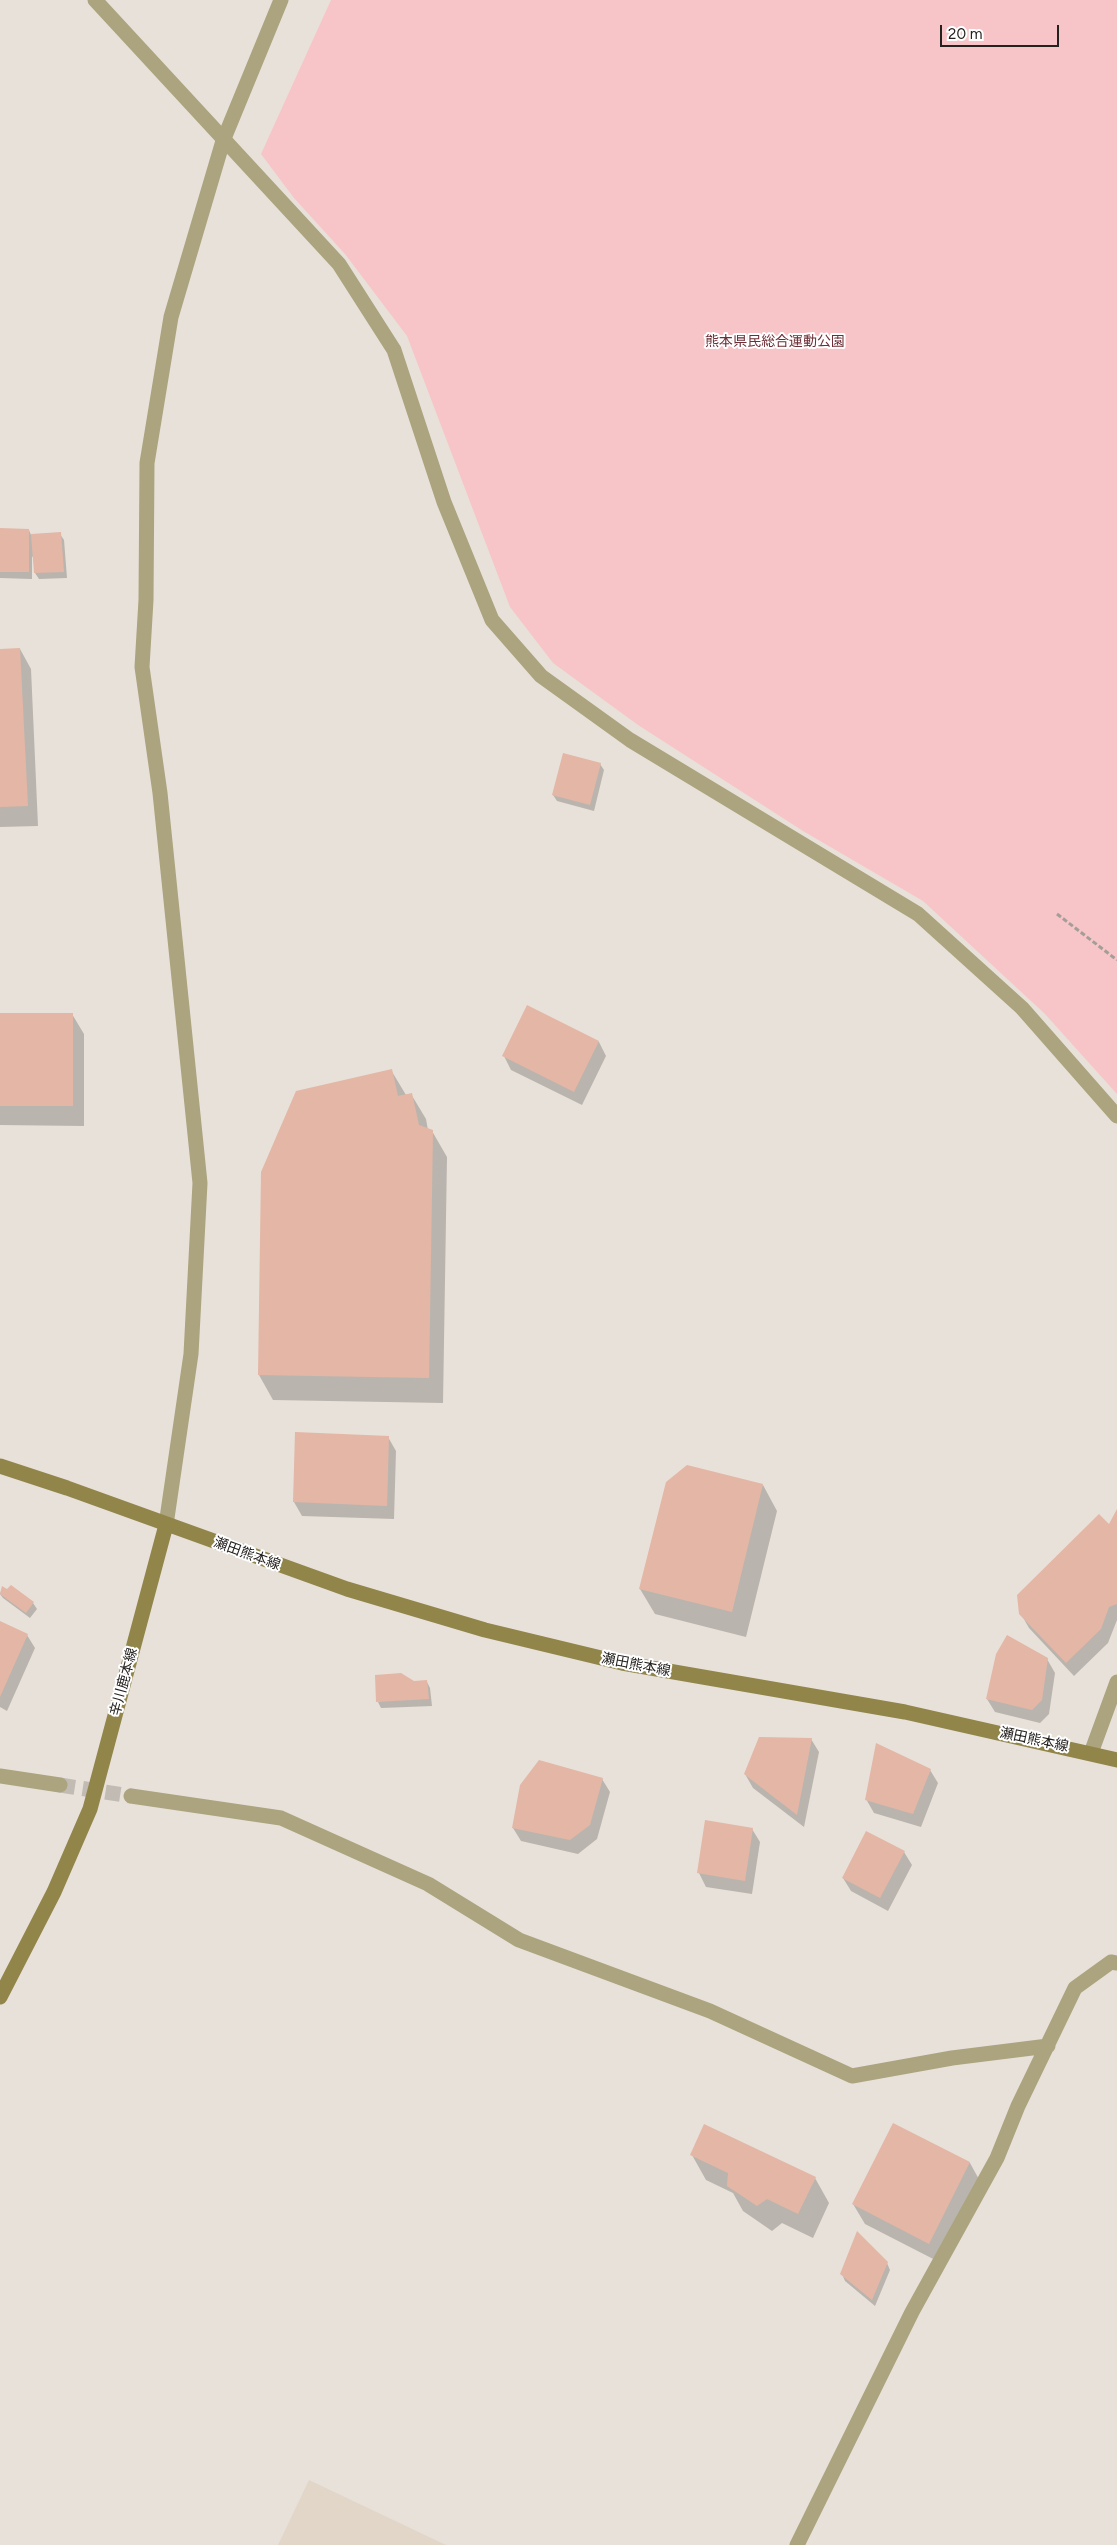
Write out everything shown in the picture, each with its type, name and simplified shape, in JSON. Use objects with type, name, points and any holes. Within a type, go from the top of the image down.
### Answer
[{"type":"main road","points":[[0,1466],[67,1488],[166,1525]]},
{"type":"main road","name":"瀬田熊本線","points":[[166,1525],[347,1590],[521,1639],[622,1663],[905,1712],[1117,1760]]},
{"type":"main road","name":"辛川鹿本線","points":[[0,1997],[54,1892],[90,1809],[166,1525]]},
{"type":"street","points":[[94,0],[223,141],[289,207],[339,264],[394,350],[444,502],[492,620],[541,676],[630,740],[918,914],[1022,1008],[1117,1116]]},
{"type":"street","points":[[166,1525],[191,1354],[200,1182],[182,1027],[160,793],[142,667],[146,600],[147,462],[171,317],[223,141],[281,0]]},
{"type":"street","points":[[1091,1753],[1117,1682]]},
{"type":"street","points":[[0,1776],[60,1785]]},
{"type":"street","points":[[131,1796],[281,1818],[428,1884],[519,1940],[710,2011],[852,2076],[952,2058],[1048,2046]]},
{"type":"street","points":[[797,2545],[912,2312],[997,2158],[1018,2106],[1075,1988],[1110,1962],[1117,1963]]},
{"type":"path","points":[[1057,914],[1117,960]]},
{"type":"shaded area","points":[[309,2480],[446,2545],[278,2545]]},
{"type":"green space","name":"熊本県民総合運動公園","points":[[331,0],[1117,0],[1117,1094],[1045,1014],[923,901],[803,831],[638,725],[553,663],[510,607],[407,336],[345,254],[294,198],[261,154]]},
{"type":"building","points":[[0,528],[29,529],[29,572],[0,572]]},
{"type":"building","points":[[61,532],[64,572],[34,573],[31,534]]},
{"type":"building","points":[[20,648],[28,806],[0,807],[0,649]]},
{"type":"building","points":[[563,753],[601,763],[590,805],[552,795]]},
{"type":"building","points":[[527,1005],[599,1041],[574,1092],[502,1056]]},
{"type":"building","points":[[0,1013],[73,1013],[73,1106],[0,1106]]},
{"type":"building","points":[[392,1069],[398,1096],[412,1093],[419,1125],[433,1130],[429,1378],[258,1375],[261,1172],[296,1091]]},
{"type":"building","points":[[295,1432],[389,1436],[387,1506],[293,1502]]},
{"type":"building","points":[[687,1465],[763,1484],[732,1612],[639,1589],[666,1482]]},
{"type":"building","points":[[1117,1509],[1117,1604],[1109,1607],[1101,1629],[1066,1663],[1019,1614],[1017,1595],[1099,1514],[1109,1524]]},
{"type":"building","points":[[11,1585],[34,1602],[26,1613],[0,1594],[2,1586],[7,1589]]},
{"type":"building","points":[[0,1621],[28,1634],[0,1697]]},
{"type":"building","points":[[1007,1635],[1048,1658],[1042,1700],[1032,1710],[986,1699],[996,1654]]},
{"type":"building","points":[[401,1673],[414,1681],[427,1680],[429,1699],[376,1702],[375,1675]]},
{"type":"building","points":[[759,1737],[812,1738],[797,1815],[744,1774]]},
{"type":"building","points":[[876,1743],[931,1769],[913,1814],[865,1800]]},
{"type":"building","points":[[539,1760],[603,1778],[590,1825],[570,1840],[512,1828],[520,1785]]},
{"type":"building","points":[[705,1820],[753,1828],[745,1881],[697,1873]]},
{"type":"building","points":[[866,1831],[905,1851],[880,1898],[842,1878]]},
{"type":"building","points":[[893,2123],[970,2162],[929,2244],[852,2204]]},
{"type":"building","points":[[704,2124],[816,2177],[798,2214],[767,2199],[757,2206],[727,2186],[728,2173],[690,2155]]},
{"type":"building","points":[[857,2231],[888,2262],[872,2300],[840,2274]]},
{"type":"tunnel","points":[[60,1785],[131,1796]]}]
